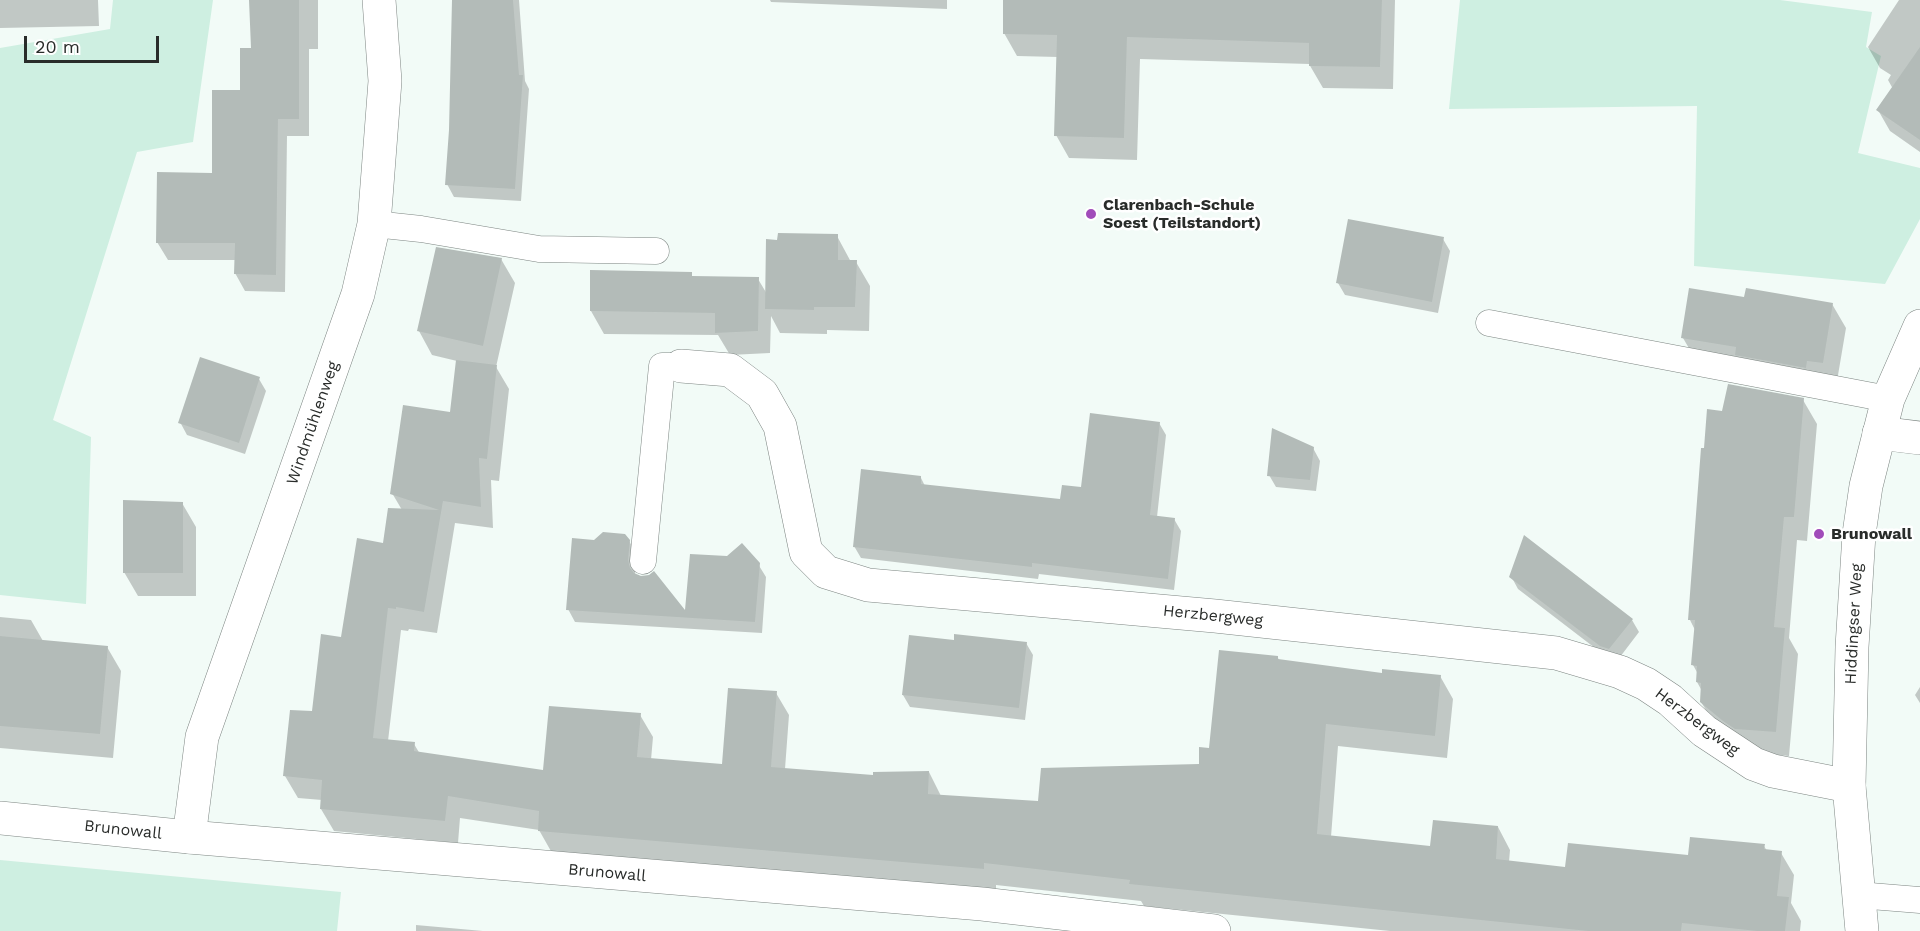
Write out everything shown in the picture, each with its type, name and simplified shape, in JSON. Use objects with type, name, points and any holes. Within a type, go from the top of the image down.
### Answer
[{"type":"street","name":"Windmühlenweg","points":[[189,837],[202,737],[358,294],[374,224],[386,81],[379,0]]},
{"type":"street","name":"Hiddingser Weg","points":[[1862,931],[1849,786],[1852,647],[1858,534],[1866,486],[1888,399],[1920,326]]},
{"type":"street","name":"Herzbergweg","points":[[681,366],[730,370],[762,394],[780,426],[806,552],[826,572],[868,585],[1215,616],[1556,653],[1620,672],[1646,684],[1670,700],[1704,731],[1754,764],[1773,771],[1849,786]]},
{"type":"street","points":[[1878,433],[1920,438]]},
{"type":"street","name":"Brunowall","points":[[0,818],[189,837],[982,904],[1214,931]]},
{"type":"lane","points":[[374,224],[421,229],[539,249],[656,251]]},
{"type":"lane","points":[[1489,322],[1888,399]]},
{"type":"lane","points":[[643,561],[662,366],[681,366]]},
{"type":"lane","points":[[1858,895],[1920,900]]},
{"type":"green space","points":[[113,0],[213,0],[193,142],[137,152],[53,420],[91,437],[86,604],[0,595],[0,48],[110,29]]},
{"type":"green space","points":[[1460,0],[1780,0],[1872,12],[1866,47],[1881,56],[1858,153],[1920,168],[1920,219],[1885,284],[1694,266],[1697,106],[1449,109]]},
{"type":"green space","points":[[0,860],[341,892],[337,931],[0,931]]},
{"type":"building","points":[[249,0],[299,0],[299,119],[278,119],[276,275],[234,274],[235,243],[156,243],[157,172],[212,173],[212,90],[240,90],[240,48],[251,48]]},
{"type":"building","points":[[452,0],[513,0],[519,75],[523,75],[515,189],[445,185],[449,130]]},
{"type":"building","points":[[1003,0],[1382,0],[1380,67],[1309,66],[1309,43],[1127,37],[1124,138],[1054,136],[1057,35],[1003,34]]},
{"type":"building","points":[[1920,47],[1920,140],[1876,110]]},
{"type":"building","points":[[1348,219],[1444,237],[1432,302],[1336,283]]},
{"type":"building","points":[[778,233],[838,234],[838,260],[857,260],[855,307],[814,307],[814,310],[765,309],[766,239],[777,240]]},
{"type":"building","points":[[436,247],[502,258],[483,346],[417,331]]},
{"type":"building","points":[[590,270],[692,272],[692,276],[759,277],[758,331],[715,333],[715,313],[590,311]]},
{"type":"building","points":[[1689,288],[1744,297],[1746,288],[1833,303],[1823,363],[1807,361],[1806,368],[1735,355],[1736,347],[1681,338]]},
{"type":"building","points":[[200,357],[260,377],[239,443],[178,423]]},
{"type":"building","points":[[456,360],[497,365],[487,459],[479,458],[481,507],[443,501],[424,612],[396,607],[396,609],[388,608],[373,738],[415,742],[414,751],[543,770],[549,706],[641,713],[637,757],[722,764],[728,688],[777,691],[771,767],[873,775],[873,772],[929,771],[928,794],[1038,801],[1041,768],[1199,764],[1199,747],[1209,748],[1219,650],[1278,656],[1278,659],[1382,673],[1382,669],[1441,675],[1435,736],[1326,724],[1317,834],[1430,846],[1433,820],[1498,826],[1496,859],[1565,867],[1568,843],[1688,855],[1690,837],[1765,844],[1764,849],[1782,851],[1777,896],[1789,897],[1785,931],[1757,931],[1682,923],[1681,931],[1588,931],[1129,884],[1130,880],[984,863],[984,869],[538,831],[539,811],[448,796],[445,821],[320,809],[322,780],[283,776],[290,710],[312,711],[321,634],[341,637],[357,538],[383,543],[388,508],[439,510],[390,494],[403,405],[450,412]]},
{"type":"building","points":[[1728,384],[1804,398],[1794,517],[1784,517],[1774,627],[1785,628],[1776,732],[1735,729],[1723,721],[1700,702],[1701,683],[1696,682],[1697,666],[1691,665],[1695,620],[1688,620],[1701,448],[1704,448],[1707,409],[1722,411]]},
{"type":"building","points":[[1090,413],[1160,422],[1150,515],[1175,518],[1168,579],[1032,563],[1032,567],[853,547],[861,469],[921,476],[921,484],[1060,499],[1062,485],[1081,487]]},
{"type":"building","points":[[1272,428],[1314,447],[1310,480],[1267,476]]},
{"type":"building","points":[[123,500],[183,502],[183,573],[123,573]]},
{"type":"building","points":[[603,532],[625,534],[630,540],[628,560],[630,568],[641,576],[649,575],[654,571],[685,610],[690,554],[727,556],[742,543],[760,563],[755,622],[566,610],[572,538],[594,540]]},
{"type":"building","points":[[1524,535],[1633,619],[1609,649],[1600,646],[1509,577]]},
{"type":"building","points":[[954,634],[1027,642],[1019,708],[902,695],[909,635],[954,640]]},
{"type":"building","points":[[0,636],[108,646],[100,734],[0,726]]},
{"type":"place","name":"Clarenbach-Schule Soest (Teilstandort)","points":[[1091,214]]},
{"type":"place","name":"Brunowall","points":[[1819,534]]}]
